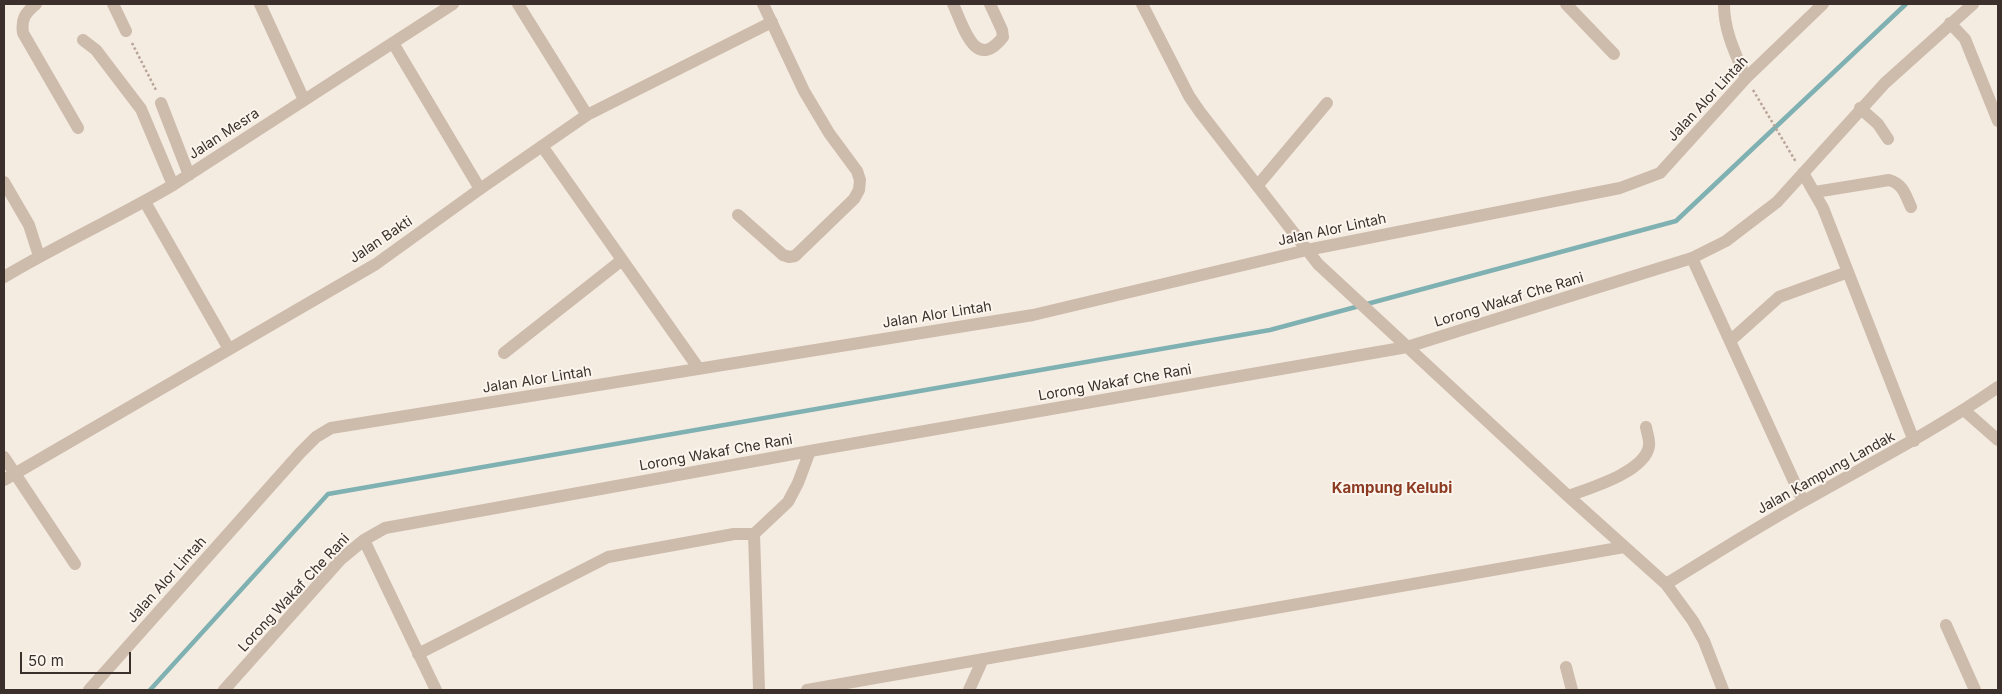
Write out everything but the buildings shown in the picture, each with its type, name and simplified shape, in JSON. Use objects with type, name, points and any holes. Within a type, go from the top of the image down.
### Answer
[{"type":"street","points":[[36,4],[26,13],[21,22],[23,33],[78,128]]},
{"type":"street","points":[[113,4],[126,31]]},
{"type":"street","points":[[260,4],[304,100]]},
{"type":"street","name":"Jalan Mesra","points":[[4,277],[39,256],[145,202],[454,4]]},
{"type":"street","points":[[518,4],[588,115]]},
{"type":"street","points":[[738,215],[783,255],[795,256],[854,200],[859,190],[860,180],[857,171],[830,133],[804,91],[763,4]]},
{"type":"street","points":[[953,4],[972,45],[979,50],[996,45],[1003,37],[1002,30],[990,4]]},
{"type":"street","points":[[1142,4],[1189,96],[1318,264],[1568,496],[1666,584],[1693,621],[1704,641],[1724,690]]},
{"type":"street","points":[[1566,4],[1614,54]]},
{"type":"street","points":[[1724,4],[1724,15],[1729,40],[1746,78]]},
{"type":"street","name":"Jalan Alor Lintah","points":[[89,690],[300,453],[316,437],[331,428],[1033,315],[1307,250],[1620,188],[1660,173],[1746,78],[1824,4]]},
{"type":"street","name":"Lorong Wakaf Che Rani","points":[[224,690],[342,559],[364,540],[384,528],[810,451],[1407,347],[1692,258],[1726,241],[1777,202],[1885,82],[1973,4]]},
{"type":"street","name":"Jalan Bakti","points":[[9,477],[376,264],[480,188],[588,115],[772,22]]},
{"type":"street","points":[[1950,23],[1965,39],[1998,120]]},
{"type":"street","points":[[83,40],[96,50],[141,109],[173,185]]},
{"type":"street","points":[[393,43],[480,188]]},
{"type":"street","points":[[161,102],[189,175]]},
{"type":"street","points":[[1258,185],[1327,103]]},
{"type":"street","points":[[1860,108],[1878,124],[1888,139]]},
{"type":"street","points":[[542,146],[699,369]]},
{"type":"street","points":[[1803,172],[1815,192],[1914,441]]},
{"type":"street","points":[[1815,192],[1889,180],[1903,187],[1910,207]]},
{"type":"street","points":[[4,182],[29,225],[39,256]]},
{"type":"street","points":[[145,202],[229,349]]},
{"type":"street","points":[[1692,258],[1803,501]]},
{"type":"street","points":[[504,354],[622,260]]},
{"type":"street","points":[[1730,341],[1778,297],[1848,272]]},
{"type":"street","name":"Jalan Kampung Landak","points":[[1666,584],[1803,501],[1965,411],[1998,388]]},
{"type":"street","points":[[1965,411],[1998,440]]},
{"type":"street","points":[[1568,496],[1601,484],[1628,471],[1642,461],[1649,447],[1646,427]]},
{"type":"street","points":[[418,654],[608,557],[734,534],[754,534],[788,502],[798,483],[810,451]]},
{"type":"street","points":[[4,457],[9,477],[75,564]]},
{"type":"street","points":[[754,534],[759,690]]},
{"type":"street","points":[[364,540],[436,690]]},
{"type":"street","points":[[807,690],[1624,547]]},
{"type":"street","points":[[1946,625],[1975,690]]},
{"type":"street","points":[[969,690],[983,659]]},
{"type":"street","points":[[1566,667],[1572,690]]},
{"type":"path","points":[[126,31],[155,84],[161,102]]},
{"type":"path","points":[[1759,101],[1789,150]]},
{"type":"waterway","points":[[150,690],[328,494],[1270,330],[1676,221],[1906,4]]},
{"type":"district","name":"Kampung Kelubi","points":[[1392,488]]}]
